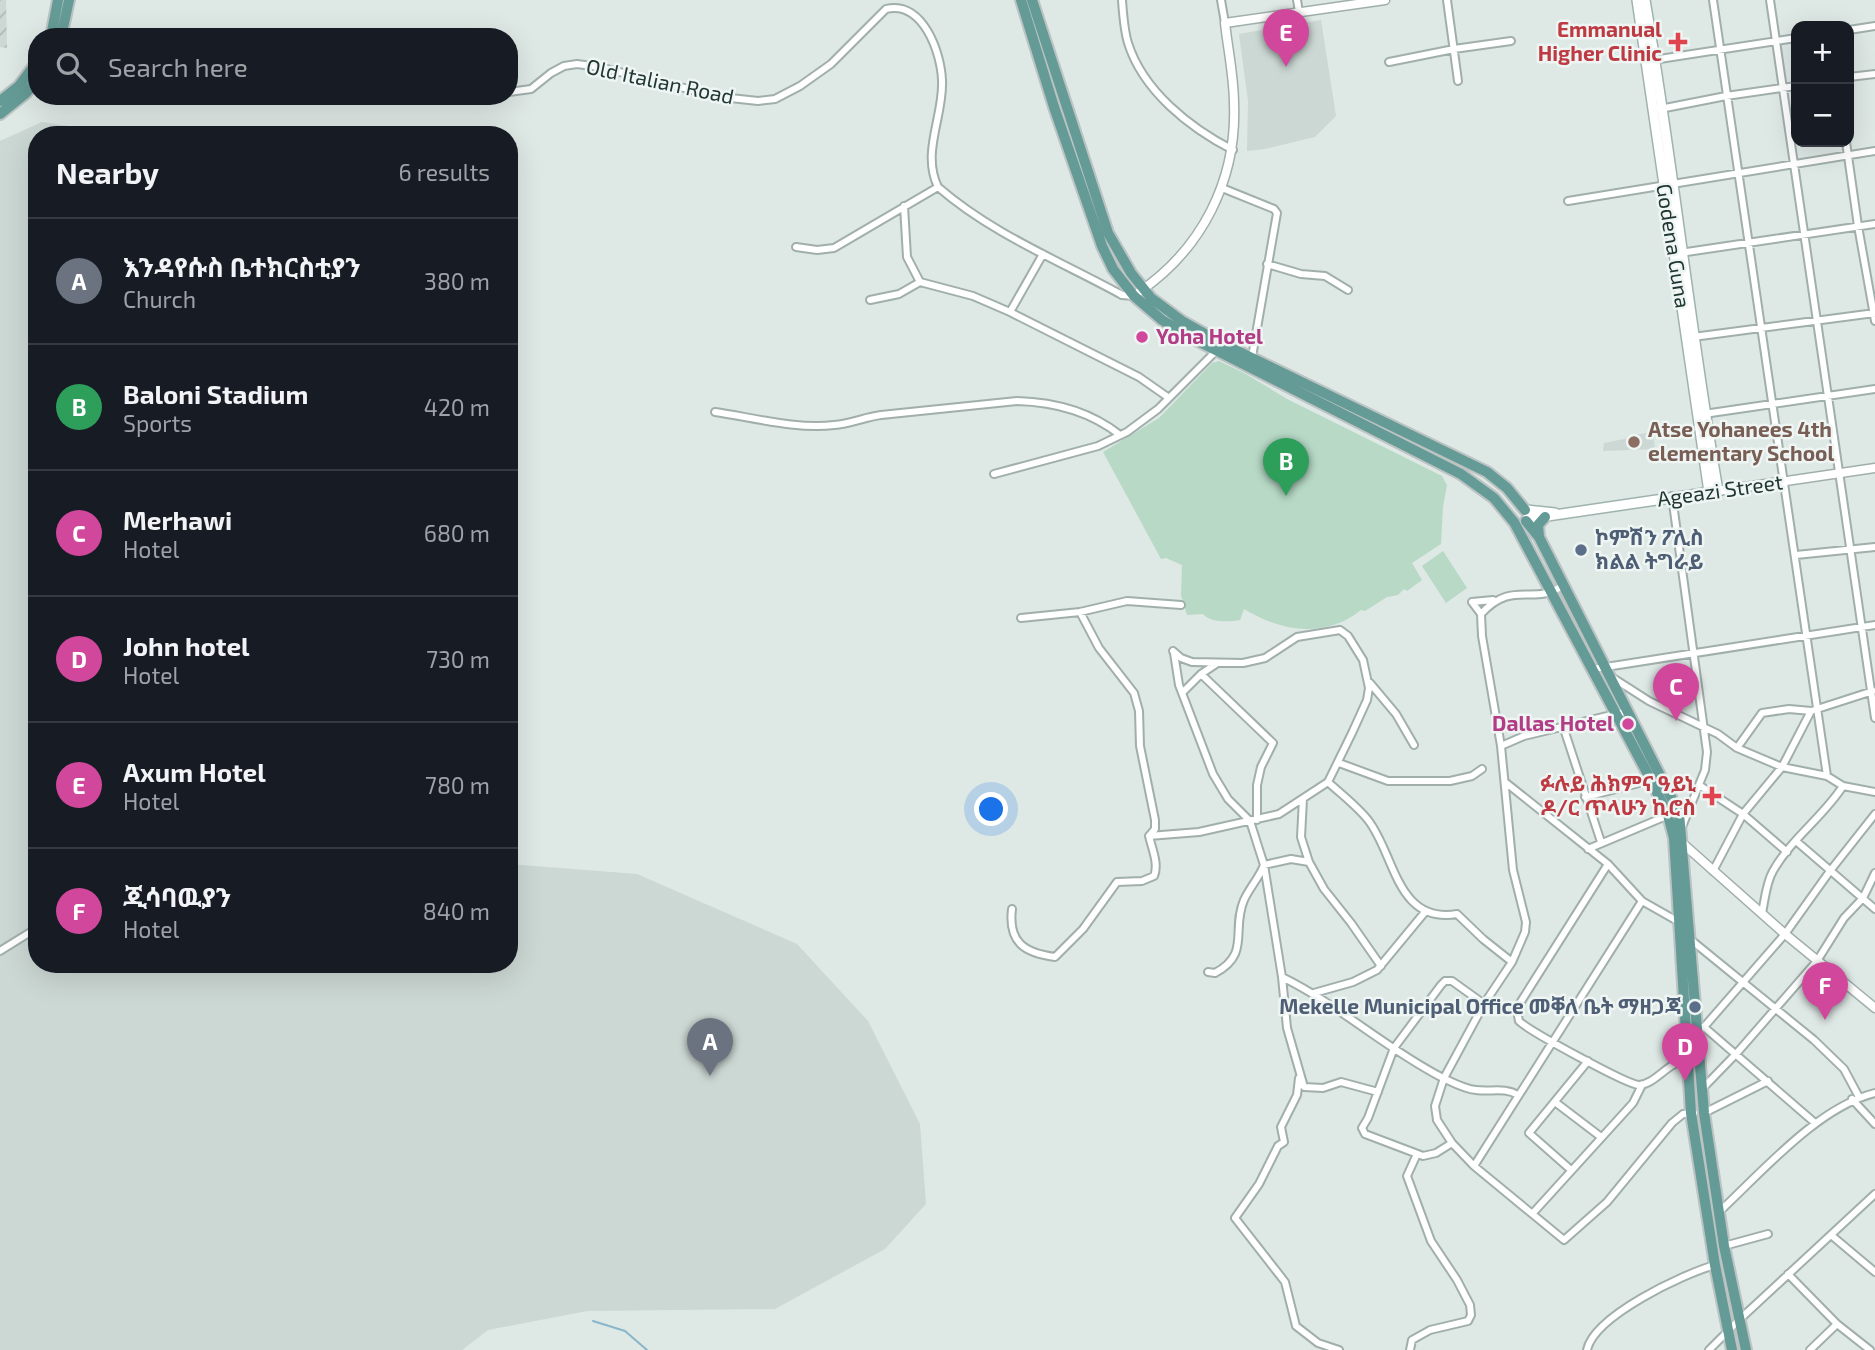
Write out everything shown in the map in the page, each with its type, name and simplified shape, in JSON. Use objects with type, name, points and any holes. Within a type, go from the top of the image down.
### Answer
[{"type":"main road","points":[[53,28],[58,0]]},
{"type":"main road","points":[[63,28],[69,0]]},
{"type":"main road","points":[[1021,0],[1095,230],[1113,269],[1139,293],[1162,320],[1216,351],[1461,474],[1522,517],[1539,537]]},
{"type":"main road","points":[[1032,0],[1108,233],[1139,293],[1182,321],[1252,358],[1487,472],[1507,488],[1674,814],[1691,940],[1695,1028],[1687,1060],[1691,1113],[1715,1265],[1732,1350]]},
{"type":"main road","name":"Godena Guna","points":[[1637,0],[1651,61]]},
{"type":"main road","name":"Godena Guna","points":[[1645,0],[1657,110],[1714,491]]},
{"type":"main road","points":[[0,101],[19,86],[28,74]]},
{"type":"main road","points":[[0,114],[28,89]]},
{"type":"main road","name":"Ageazi Street","points":[[1564,513],[1714,491]]},
{"type":"main road","points":[[1522,517],[1564,513]]},
{"type":"main road","points":[[1522,517],[1545,517],[1564,513]]},
{"type":"main road","points":[[1545,517],[1538,525],[1539,537],[1557,589]]},
{"type":"main road","points":[[1598,668],[1612,678],[1622,713],[1651,780],[1674,814]]},
{"type":"main road","points":[[1679,836],[1679,922],[1695,1028],[1704,1114],[1724,1246],[1746,1350]]},
{"type":"street","points":[[1122,0],[1128,44],[1146,80],[1201,132],[1233,149]]},
{"type":"street","points":[[796,247],[817,250],[834,248],[938,187],[975,216],[1044,254],[1122,295],[1139,293],[1180,259],[1208,216],[1222,188],[1233,149],[1234,102],[1221,0]]},
{"type":"street","points":[[1297,0],[1299,12]]},
{"type":"street","points":[[1225,23],[1385,0]]},
{"type":"street","points":[[1447,0],[1458,81]]},
{"type":"street","points":[[1713,0],[1753,283],[1796,555],[1814,710],[1827,776]]},
{"type":"street","points":[[1770,0],[1875,718]]},
{"type":"street","name":"Old Italian Road","points":[[518,91],[541,83],[564,66],[576,64],[599,67],[721,97],[758,101],[775,99],[800,86],[831,64],[886,9],[896,3],[906,4],[918,11],[924,19],[941,69],[942,90],[931,158],[938,187]]},
{"type":"street","points":[[1854,29],[1875,26]]},
{"type":"street","points":[[1651,61],[1791,39]]},
{"type":"street","points":[[1389,62],[1454,48],[1511,41]]},
{"type":"street","points":[[1854,76],[1875,74]]},
{"type":"street","points":[[1657,110],[1791,87]]},
{"type":"street","points":[[17,101],[28,96]]},
{"type":"street","points":[[1691,337],[1875,316],[1847,147]]},
{"type":"street","points":[[1567,201],[1875,152]]},
{"type":"street","points":[[1222,188],[1276,211],[1252,358]]},
{"type":"street","points":[[904,206],[907,257],[920,282]]},
{"type":"street","points":[[1680,253],[1875,224]]},
{"type":"street","points":[[1010,312],[1044,254]]},
{"type":"street","points":[[1268,264],[1301,274],[1325,276],[1348,290]]},
{"type":"street","points":[[870,300],[899,294],[920,282],[973,296],[1129,372],[1169,398]]},
{"type":"street","points":[[994,474],[1098,446],[1120,435],[1148,417],[1216,351]]},
{"type":"street","points":[[1701,414],[1875,389]]},
{"type":"street","points":[[715,412],[813,426],[835,425],[861,417],[1017,401],[1039,402],[1101,420],[1120,435]]},
{"type":"street","name":"Ageazi Street","points":[[1714,491],[1875,468]]},
{"type":"street","points":[[1672,496],[1707,761],[1679,836],[1713,871],[1785,934],[1874,1005]]},
{"type":"street","points":[[1796,555],[1875,547]]},
{"type":"street","points":[[1481,614],[1495,600],[1505,595],[1557,589]]},
{"type":"street","points":[[1495,600],[1472,602],[1481,614],[1482,636],[1501,746],[1513,870],[1526,922],[1512,962],[1484,1004],[1444,1078],[1435,1106],[1437,1119],[1452,1143],[1474,1166],[1564,1240],[1606,1202],[1672,1123],[1683,1114],[1704,1114],[1768,1081]]},
{"type":"street","points":[[1021,618],[1080,612],[1126,601],[1181,605]]},
{"type":"street","points":[[1080,612],[1099,648],[1134,693],[1137,701],[1140,746],[1155,820],[1155,829],[1149,836]]},
{"type":"street","points":[[1598,668],[1875,625]]},
{"type":"street","points":[[1149,836],[1199,832],[1254,821],[1279,814],[1328,782],[1367,700],[1368,682],[1363,660],[1348,635],[1340,630],[1297,638],[1265,658],[1252,662],[1192,662],[1173,651],[1182,693],[1213,774],[1228,799],[1254,821]]},
{"type":"street","points":[[1182,693],[1201,674],[1218,663]]},
{"type":"street","points":[[1201,674],[1272,743],[1256,785],[1254,821],[1282,977],[1287,1028],[1299,1077],[1304,1087],[1323,1088],[1341,1082],[1378,1092]]},
{"type":"street","points":[[1612,678],[1737,748],[1782,767],[1827,776],[1843,786],[1875,792]]},
{"type":"street","points":[[1368,682],[1396,714],[1414,744]]},
{"type":"street","points":[[1737,748],[1762,713],[1790,709],[1814,710],[1873,691]]},
{"type":"street","points":[[1713,871],[1743,814],[1782,767],[1814,710]]},
{"type":"street","points":[[1501,746],[1524,736],[1622,713]]},
{"type":"street","points":[[1563,726],[1601,842]]},
{"type":"street","points":[[1339,763],[1388,781],[1450,781],[1472,776],[1482,769]]},
{"type":"street","points":[[1585,797],[1651,780]]},
{"type":"street","points":[[1328,782],[1368,820],[1396,879],[1425,912],[1446,916],[1457,914],[1512,962]]},
{"type":"street","points":[[1505,782],[1608,864],[1642,901],[1679,922]]},
{"type":"street","points":[[1699,785],[1743,814],[1787,852]]},
{"type":"street","points":[[1762,913],[1770,878],[1787,852],[1836,799],[1843,786]]},
{"type":"street","points":[[1303,799],[1301,837],[1309,862],[1324,889],[1381,966]]},
{"type":"street","points":[[1588,849],[1674,814]]},
{"type":"street","points":[[1815,1123],[1736,1054],[1695,1028],[1785,934],[1875,814]]},
{"type":"street","points":[[1012,909],[1010,922],[1016,940],[1027,950],[1055,957],[1083,929],[1117,882],[1142,881],[1154,876],[1155,860],[1149,836]]},
{"type":"street","points":[[1796,841],[1875,909]]},
{"type":"street","points":[[1264,865],[1291,859],[1309,862]]},
{"type":"street","points":[[1608,864],[1517,1010],[1519,1021],[1524,1026],[1588,1061],[1634,1084],[1642,1085]]},
{"type":"street","points":[[1208,972],[1215,974],[1226,968],[1236,956],[1244,900],[1259,879],[1264,865]]},
{"type":"street","points":[[1701,1089],[1736,1054],[1818,961],[1844,918],[1863,898],[1875,873]]},
{"type":"street","points":[[1474,1166],[1642,901]]},
{"type":"street","points":[[1314,993],[1353,982],[1381,966],[1425,912]]},
{"type":"street","points":[[0,951],[28,934]]},
{"type":"street","points":[[1691,940],[1814,1040],[1844,1069],[1856,1098],[1875,1124]]},
{"type":"street","points":[[1282,977],[1314,993],[1394,1048],[1444,1078],[1472,1089],[1505,1090],[1518,1095]]},
{"type":"street","points":[[1452,1143],[1429,1156],[1417,1154],[1362,1131],[1394,1048],[1446,981],[1462,986],[1484,1004]]},
{"type":"street","points":[[1533,1213],[1633,1103],[1642,1085],[1675,1063],[1687,1060]]},
{"type":"street","points":[[1571,1170],[1529,1133],[1588,1061]]},
{"type":"street","points":[[1299,1077],[1297,1095],[1281,1127],[1284,1142],[1278,1146],[1259,1184],[1235,1218],[1285,1282],[1290,1294],[1294,1324],[1318,1343],[1339,1350]]},
{"type":"street","points":[[1719,1212],[1815,1123],[1856,1098],[1875,1093]]},
{"type":"street","points":[[1555,1102],[1601,1137]]},
{"type":"street","points":[[1410,1350],[1412,1340],[1422,1333],[1468,1321],[1471,1315],[1457,1280],[1431,1241],[1411,1186],[1408,1172],[1417,1154]]},
{"type":"street","points":[[1709,1350],[1875,1194]]},
{"type":"street","points":[[1724,1246],[1768,1234]]},
{"type":"street","points":[[1831,1236],[1875,1272]]},
{"type":"street","points":[[1587,1350],[1606,1321],[1688,1273],[1715,1265]]},
{"type":"street","points":[[1788,1274],[1837,1324],[1870,1350]]},
{"type":"street","points":[[1810,1350],[1837,1324]]},
{"type":"shaded area","points":[[0,0],[6,0],[7,48],[0,47]]},
{"type":"shaded area","points":[[1321,20],[1336,116],[1315,137],[1247,151],[1248,101],[1239,34]]},
{"type":"shaded area","points":[[42,122],[68,126],[33,126]]},
{"type":"shaded area","points":[[28,128],[28,973],[518,973],[518,865],[637,874],[797,944],[868,1021],[920,1124],[926,1204],[885,1249],[775,1309],[587,1311],[488,1330],[462,1350],[0,1350],[0,141]]},
{"type":"shaded area","name":"Atse Yohanees 4th elementary School","points":[[1653,432],[1655,449],[1603,451],[1604,443],[1629,438],[1634,440],[1634,435]]},
{"type":"green space","points":[[1219,361],[1287,399],[1442,476],[1447,485],[1441,544],[1412,563],[1422,580],[1407,591],[1404,589],[1398,595],[1387,597],[1365,611],[1361,610],[1347,619],[1318,628],[1288,627],[1258,617],[1244,609],[1240,620],[1236,621],[1215,620],[1203,614],[1187,615],[1181,595],[1182,565],[1166,558],[1161,559],[1103,452],[1159,418],[1212,363]]},
{"type":"green space","points":[[1443,551],[1467,588],[1446,603],[1422,566]]},
{"type":"waterway","points":[[593,1321],[625,1331],[647,1350]]},
{"type":"place","name":"Emmanual Higher Clinic","points":[[1678,42]]},
{"type":"place","name":"Axum Hotel","points":[[1286,67]]},
{"type":"place","name":"Yoha Hotel","points":[[1142,337]]},
{"type":"place","name":"Atse Yohanees 4th elementary School","points":[[1634,442]]},
{"type":"place","name":"Baloni Stadium","points":[[1286,496]]},
{"type":"place","name":"ኮምሽን ፖሊስ ክልል ትግራይ","points":[[1581,550]]},
{"type":"place","name":"Merhawi","points":[[1676,721]]},
{"type":"place","name":"Dallas Hotel","points":[[1628,724]]},
{"type":"place","name":"ፉሉይ ሕክምና ዓይኒ ዶ/ር ጥላሁን ኪሮስ","points":[[1712,796]]},
{"type":"place","name":"Mekelle Municipal Office መቐለ ቤት ማዘጋጃ","points":[[1695,1007]]},
{"type":"place","name":"ጂሳባዉያን","points":[[1825,1020]]},
{"type":"place","name":"እንዳየሱስ ቤተክርስቲያን","points":[[710,1076]]},
{"type":"place","name":"John hotel","points":[[1685,1081]]}]
